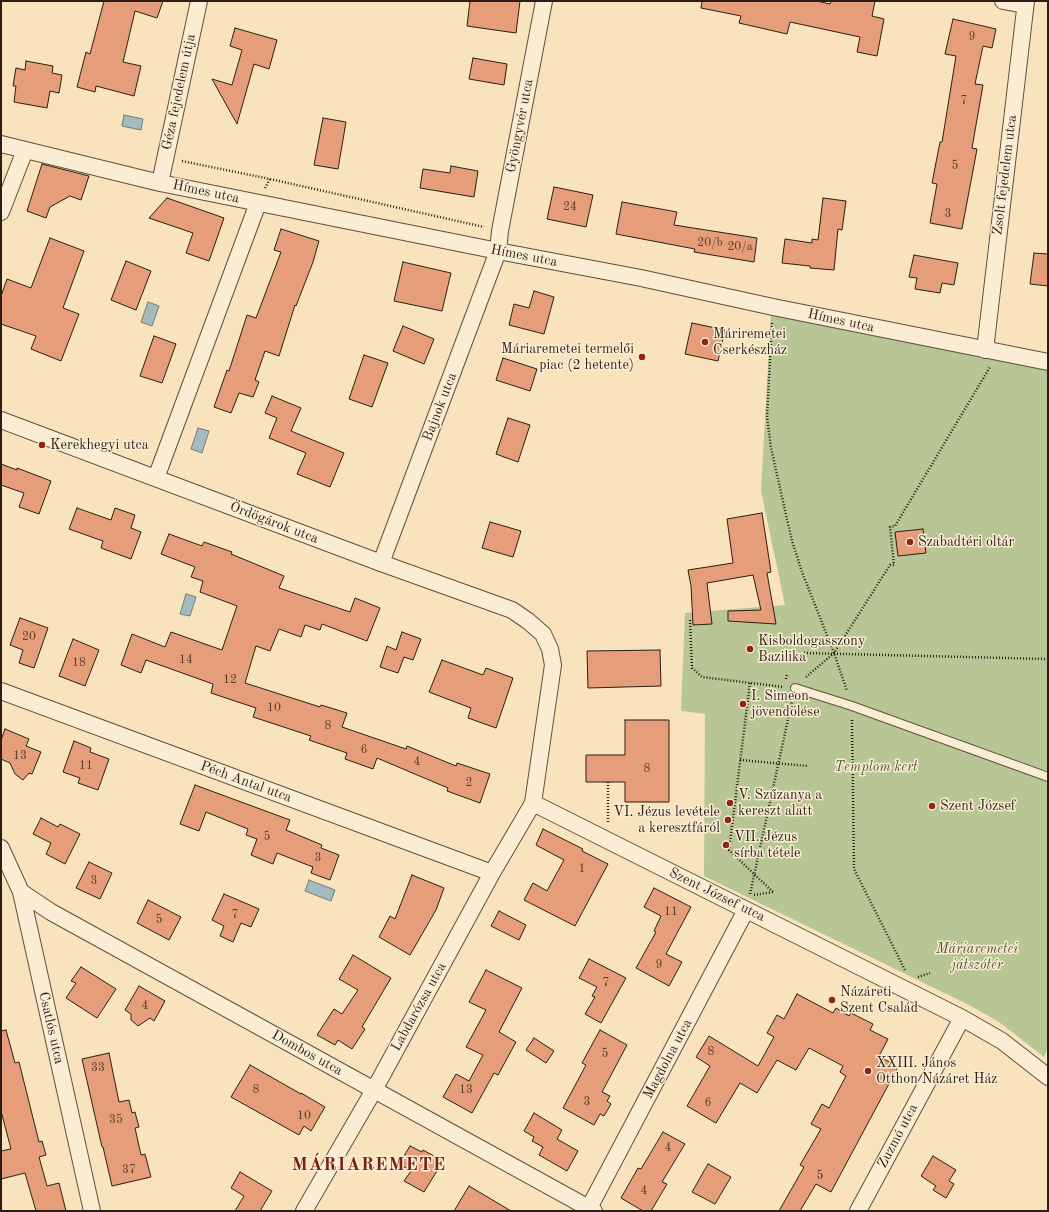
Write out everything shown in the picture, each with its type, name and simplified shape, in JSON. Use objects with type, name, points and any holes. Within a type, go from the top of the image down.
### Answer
[{"type":"street","name":"Géza fejedelem útja","points":[[160,183],[198,1]]},
{"type":"street","name":"Gyöngyvér utca","points":[[498,251],[500,231],[544,1]]},
{"type":"street","points":[[1003,1],[1025,3]]},
{"type":"street","name":"Zsolt fejedelem utca","points":[[985,350],[1025,3]]},
{"type":"street","name":"Hímes utca","points":[[1,144],[160,183],[498,251],[641,278],[773,307],[1048,362]]},
{"type":"street","points":[[1,212],[25,150]]},
{"type":"street","points":[[156,478],[258,203]]},
{"type":"street","name":"Bajnok utca","points":[[381,563],[498,251]]},
{"type":"street","name":"Ördögárok utca","points":[[1,420],[381,563],[512,610],[528,621],[543,634],[550,649],[553,665],[533,803]]},
{"type":"street","name":"Péch Antal utca","points":[[1,691],[492,873]]},
{"type":"street","name":"Szent József utca","points":[[533,803],[962,1018],[1002,1041],[1048,1077]]},
{"type":"street","name":"Labdarózsa utca","points":[[304,1211],[374,1090],[492,873],[533,803]]},
{"type":"street","name":"Csatlós utca","points":[[1,848],[21,892],[92,1211]]},
{"type":"street","name":"Dombos utca","points":[[21,892],[58,916],[592,1209]]},
{"type":"street","name":"Magdolna utca","points":[[592,1209],[746,910]]},
{"type":"street","name":"Zuzmó utca","points":[[858,1211],[962,1018]]},
{"type":"lane","points":[[795,688],[852,706],[1048,777]]},
{"type":"path","points":[[166,158],[270,179],[500,231]]},
{"type":"path","points":[[773,307],[767,416],[771,448],[792,541],[852,706],[854,869],[918,996]]},
{"type":"path","points":[[746,910],[795,688],[834,653],[890,565],[894,565],[890,527],[895,526],[989,370]]},
{"type":"path","points":[[690,620],[692,668],[702,677],[795,688]]},
{"type":"path","points":[[804,653],[1048,659]]},
{"type":"path","points":[[750,683],[746,704],[729,850],[773,892]]},
{"type":"path","points":[[740,760],[778,762],[808,766]]},
{"type":"path","points":[[606,840],[608,829],[608,782]]},
{"type":"green space","name":"Templom kert","points":[[771,314],[1048,368],[1048,1047],[1044,1057],[999,1022],[969,1005],[704,876],[705,714],[681,711],[685,613],[785,605],[761,491]]},
{"type":"water","points":[[124,115],[143,119],[141,130],[122,126]]},
{"type":"water","points":[[148,302],[159,306],[152,326],[141,322]]},
{"type":"water","points":[[198,428],[209,431],[202,453],[191,449]]},
{"type":"water","points":[[186,594],[196,597],[190,616],[180,614]]},
{"type":"water","points":[[309,880],[335,890],[331,901],[305,891]]},
{"type":"building","points":[[104,1],[163,1],[157,18],[135,11],[123,62],[141,66],[134,96],[96,86],[95,92],[77,87],[86,52],[90,54]]},
{"type":"building","points":[[470,1],[520,1],[516,33],[467,26]]},
{"type":"building","points":[[702,1],[817,1],[830,4],[831,1],[875,1],[872,16],[884,19],[877,56],[857,52],[860,37],[790,22],[787,34],[739,23],[741,16],[701,8]]},
{"type":"building","points":[[953,19],[996,29],[992,48],[983,46],[975,84],[983,85],[972,148],[977,149],[962,229],[930,223],[937,184],[932,183],[940,142],[942,142],[956,56],[945,54]]},
{"type":"building","points":[[235,28],[277,40],[269,69],[254,64],[237,124],[212,79],[232,85],[242,50],[230,46]]},
{"type":"building","points":[[473,58],[507,64],[504,85],[469,79]]},
{"type":"building","points":[[26,61],[53,66],[52,73],[62,75],[59,93],[50,91],[47,108],[14,102],[16,86],[13,86],[16,68],[25,70]]},
{"type":"building","points":[[323,118],[346,122],[338,169],[314,165]]},
{"type":"building","points":[[42,164],[89,176],[81,200],[70,196],[50,207],[46,218],[27,211]]},
{"type":"building","points":[[451,166],[478,171],[474,197],[420,188],[423,169],[450,173]]},
{"type":"building","points":[[554,187],[593,195],[586,227],[547,219]]},
{"type":"building","points":[[167,198],[224,218],[209,261],[186,253],[193,233],[149,218]]},
{"type":"building","points":[[823,198],[846,201],[842,230],[838,229],[834,270],[810,268],[810,266],[782,263],[785,239],[812,243],[812,239],[818,240]]},
{"type":"building","points":[[622,202],[677,212],[674,225],[757,238],[754,262],[694,252],[695,249],[616,234]]},
{"type":"building","points":[[281,229],[319,241],[313,262],[296,306],[295,305],[279,356],[265,351],[255,380],[259,382],[253,397],[239,393],[231,413],[214,407],[227,370],[229,371],[247,315],[256,318],[281,252],[274,250]]},
{"type":"building","points":[[50,238],[84,251],[63,308],[79,314],[61,361],[31,349],[36,336],[1,324],[1,296],[7,279],[31,288]]},
{"type":"building","points":[[1034,253],[1048,254],[1048,286],[1030,284]]},
{"type":"building","points":[[914,255],[958,263],[954,285],[942,283],[940,293],[915,289],[917,278],[909,277]]},
{"type":"building","points":[[126,261],[151,271],[136,310],[111,300]]},
{"type":"building","points":[[403,262],[451,273],[442,311],[394,301]]},
{"type":"building","points":[[534,291],[554,297],[544,334],[509,325],[514,304],[529,308]]},
{"type":"building","name":"Máriremetei Cserkészház","points":[[692,323],[725,330],[718,361],[685,354]]},
{"type":"building","points":[[403,326],[434,339],[424,364],[393,351]]},
{"type":"building","points":[[154,336],[176,344],[162,383],[140,376]]},
{"type":"building","points":[[364,355],[388,363],[372,407],[349,399]]},
{"type":"building","points":[[503,358],[537,369],[530,391],[496,380]]},
{"type":"building","points":[[272,396],[301,408],[291,431],[344,453],[330,487],[297,474],[306,453],[269,438],[277,418],[265,413]]},
{"type":"building","points":[[508,418],[530,425],[518,462],[496,454]]},
{"type":"building","points":[[1,464],[17,470],[17,468],[51,481],[39,514],[19,507],[24,493],[1,485]]},
{"type":"building","points":[[77,508],[111,520],[115,508],[135,515],[131,528],[141,532],[131,559],[101,548],[103,541],[69,529]]},
{"type":"building","points":[[762,513],[771,572],[767,573],[776,624],[728,621],[728,611],[761,610],[753,575],[707,583],[712,624],[693,625],[691,586],[688,570],[733,563],[727,519]]},
{"type":"building","points":[[490,522],[521,531],[513,557],[482,548]]},
{"type":"building","name":"Szabadtéri oltár","points":[[923,529],[926,553],[898,556],[895,532]]},
{"type":"building","points":[[169,534],[202,546],[204,542],[232,552],[231,554],[284,576],[279,588],[350,612],[355,598],[380,608],[367,641],[322,624],[320,630],[305,625],[301,637],[279,629],[270,651],[256,646],[245,683],[320,707],[321,705],[347,713],[342,727],[406,749],[407,746],[456,766],[457,763],[490,774],[480,803],[447,791],[448,788],[377,758],[373,769],[345,759],[347,753],[309,740],[311,736],[253,717],[256,708],[211,693],[213,684],[146,660],[141,673],[121,665],[132,634],[165,647],[171,632],[222,650],[237,606],[200,592],[203,581],[191,577],[195,567],[161,554]]},
{"type":"building","points":[[20,618],[48,628],[34,668],[19,663],[23,650],[10,645]]},
{"type":"building","points":[[402,632],[421,639],[413,660],[404,657],[398,673],[380,667],[387,646],[396,650]]},
{"type":"building","points":[[73,639],[99,650],[85,686],[59,676]]},
{"type":"building","points":[[660,650],[661,686],[588,688],[587,651]]},
{"type":"building","points":[[442,660],[483,675],[486,668],[513,678],[496,728],[468,718],[471,708],[429,692]]},
{"type":"building","points":[[625,720],[669,720],[669,802],[625,802],[625,782],[586,782],[586,755],[625,755]]},
{"type":"building","points":[[5,729],[29,739],[26,746],[41,752],[32,774],[29,773],[23,780],[15,774],[10,763],[1,759],[1,740]]},
{"type":"building","points":[[74,741],[91,748],[90,752],[109,759],[98,790],[78,783],[80,778],[63,772]]},
{"type":"building","points":[[195,785],[290,820],[286,830],[322,845],[321,848],[339,855],[330,880],[311,873],[313,867],[277,853],[273,864],[251,855],[257,839],[246,835],[248,829],[206,812],[199,831],[180,824]]},
{"type":"building","points":[[41,818],[58,827],[60,824],[80,834],[65,864],[46,854],[51,843],[33,834]]},
{"type":"building","points":[[543,829],[583,849],[582,851],[608,864],[575,926],[524,900],[533,883],[547,891],[564,860],[536,845]]},
{"type":"building","points":[[89,862],[112,873],[100,899],[76,888]]},
{"type":"building","points":[[412,875],[444,888],[436,910],[410,955],[379,937],[390,916],[395,919]]},
{"type":"building","points":[[654,888],[691,907],[666,954],[682,962],[669,986],[636,968],[656,932],[654,931],[661,916],[644,907]]},
{"type":"building","points":[[224,894],[259,909],[251,927],[241,923],[233,942],[220,936],[224,926],[212,920]]},
{"type":"building","points":[[148,900],[181,917],[169,940],[137,923]]},
{"type":"building","points":[[499,911],[526,925],[519,940],[491,926]]},
{"type":"building","points":[[353,955],[391,978],[362,1027],[365,1029],[352,1049],[338,1040],[335,1045],[317,1035],[334,1009],[342,1014],[358,990],[339,979]]},
{"type":"building","points":[[589,959],[626,978],[601,1023],[585,1014],[595,997],[592,996],[597,987],[579,978]]},
{"type":"building","points":[[81,967],[116,989],[97,1018],[66,998],[76,983],[71,981]]},
{"type":"building","points":[[486,970],[522,988],[499,1032],[516,1042],[498,1075],[494,1073],[472,1113],[443,1097],[456,1074],[469,1081],[483,1055],[466,1047],[486,1010],[469,1002]]},
{"type":"building","points":[[139,986],[165,1001],[154,1021],[150,1018],[138,1026],[131,1020],[131,1014],[125,1010]]},
{"type":"building","points":[[797,994],[833,1013],[836,1008],[849,1016],[851,1013],[873,1024],[870,1030],[888,1039],[879,1056],[898,1067],[831,1192],[816,1184],[800,1211],[779,1211],[804,1167],[800,1165],[821,1129],[811,1124],[822,1104],[829,1108],[846,1076],[840,1072],[843,1066],[809,1048],[796,1070],[777,1060],[757,1093],[740,1083],[716,1123],[687,1106],[710,1066],[696,1057],[709,1036],[758,1066],[774,1037],[767,1033],[777,1015],[784,1019]]},
{"type":"building","points":[[6,1030],[15,1063],[19,1062],[39,1142],[42,1141],[46,1155],[39,1157],[47,1186],[59,1183],[66,1211],[36,1211],[25,1173],[1,1179],[1,1151],[11,1149],[1,1111],[1,1031]]},
{"type":"building","points":[[600,1030],[627,1045],[602,1092],[610,1096],[607,1101],[611,1104],[604,1116],[600,1114],[594,1125],[563,1108],[586,1065],[582,1063]]},
{"type":"building","points":[[534,1038],[554,1051],[546,1063],[526,1050]]},
{"type":"building","points":[[109,1053],[119,1102],[129,1100],[132,1113],[135,1112],[139,1127],[135,1128],[141,1155],[145,1154],[151,1177],[112,1186],[82,1059]]},
{"type":"building","points":[[250,1065],[325,1107],[311,1131],[304,1126],[299,1135],[231,1097]]},
{"type":"building","points":[[534,1113],[562,1130],[557,1139],[578,1151],[567,1171],[539,1155],[543,1147],[532,1141],[534,1137],[524,1131]]},
{"type":"building","points":[[663,1132],[685,1144],[662,1182],[667,1184],[651,1211],[643,1211],[621,1198],[638,1168],[641,1169]]},
{"type":"building","points":[[410,1146],[422,1152],[423,1150],[443,1161],[424,1192],[404,1181],[411,1171],[399,1164]]},
{"type":"building","points":[[933,1156],[956,1170],[949,1181],[954,1184],[946,1198],[933,1190],[936,1186],[921,1176]]},
{"type":"building","points":[[708,1164],[731,1177],[715,1204],[692,1192]]},
{"type":"building","points":[[240,1172],[272,1191],[260,1211],[235,1211],[244,1196],[231,1188]]},
{"type":"building","points":[[469,1186],[511,1211],[454,1211]]},
{"type":"place","name":"Máriremetei Cserkészház","points":[[705,342]]},
{"type":"place","name":"Máriaremetei termelői piac (2 hetente)","points":[[642,357]]},
{"type":"place","name":"Kerekhegyi utca","points":[[42,445]]},
{"type":"place","name":"Szabadtéri oltár","points":[[910,542]]},
{"type":"place","name":"Kisboldogasszony Bazilika","points":[[750,649]]},
{"type":"place","name":"I. Simeon jövendölése","points":[[743,704]]},
{"type":"place","name":"V. Szűzanya a kereszt alatt","points":[[730,803]]},
{"type":"place","name":"Szent József","points":[[932,806]]},
{"type":"place","name":"VI. Jézus levétele a keresztfáról","points":[[728,820]]},
{"type":"place","name":"VII. Jézus sírba tétele","points":[[726,845]]},
{"type":"place","name":"Názáreti Szent Család","points":[[832,1000]]},
{"type":"place","name":"XXIII. János Otthon Názáret Ház","points":[[868,1071]]},
{"type":"district","name":"MÁRIAREMETE","points":[[369,1165]]},
{"type":"park label","name":"Máriaremetei játszótér","points":[[977,958]]}]
